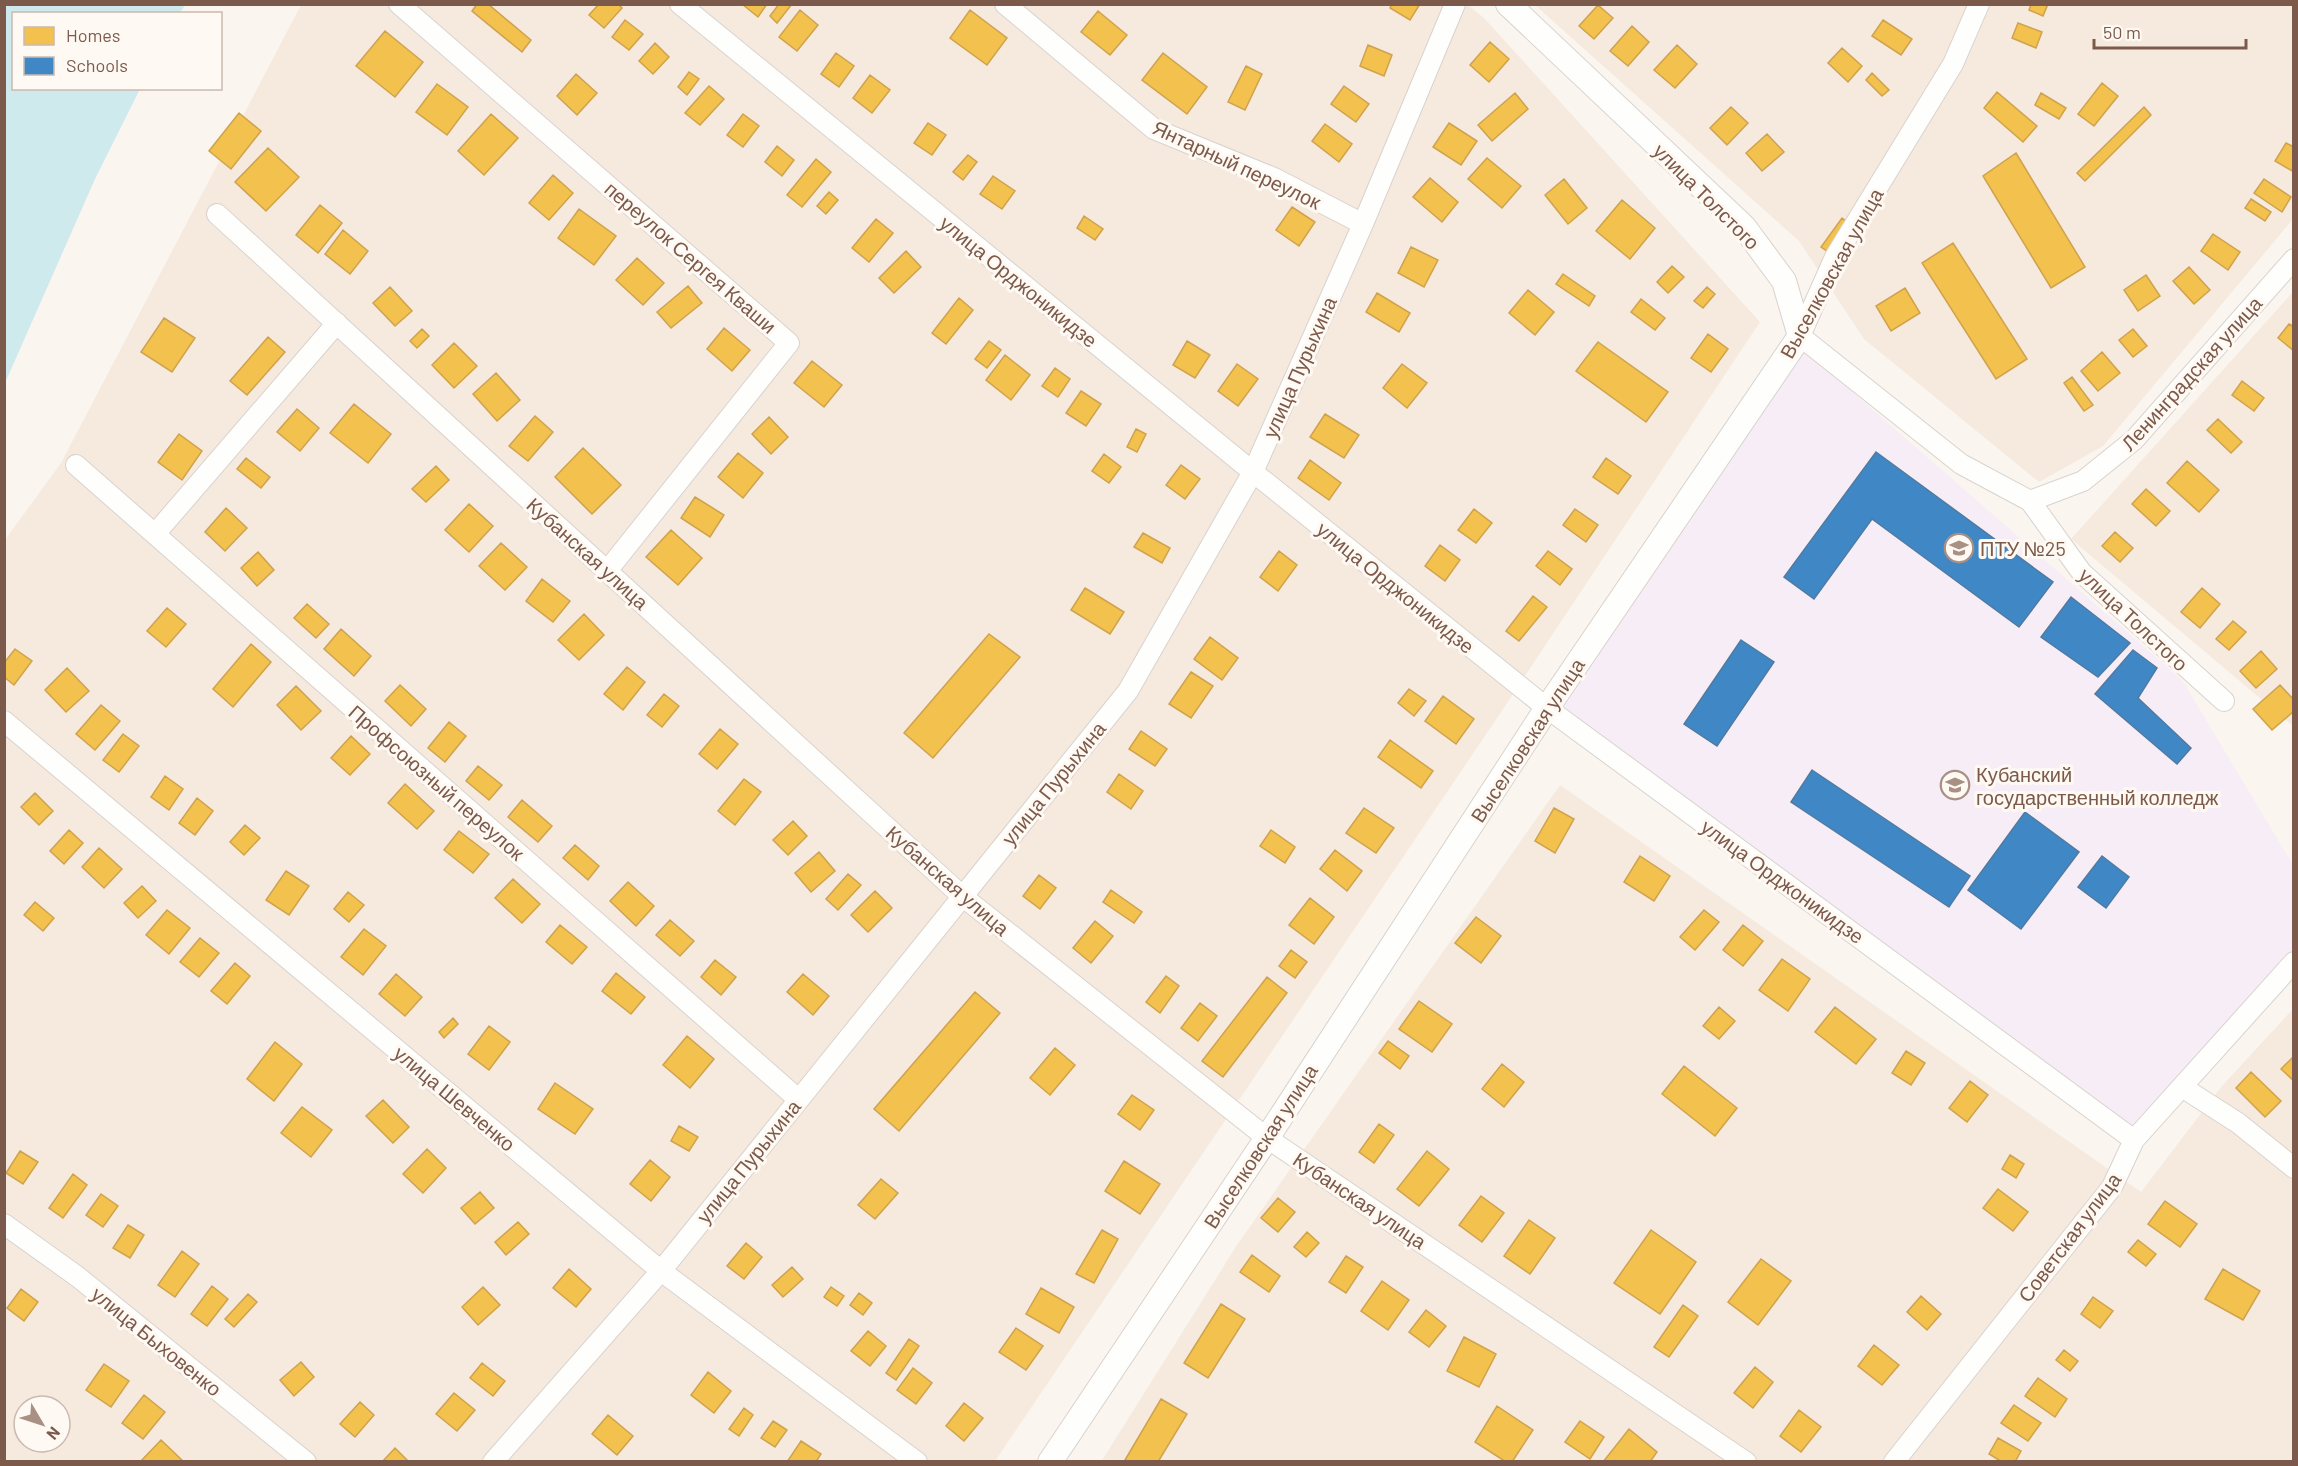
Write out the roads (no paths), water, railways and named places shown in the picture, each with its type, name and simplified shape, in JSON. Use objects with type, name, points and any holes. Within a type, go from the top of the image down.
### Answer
[{"type":"street","name":"переулок Сергея Кваши","points":[[399,4],[789,342],[607,571]]},
{"type":"street","name":"улица Орджоникидзе","points":[[680,4],[1253,472],[1547,708],[2134,1140]]},
{"type":"street","name":"Янтарный переулок","points":[[1005,4],[1154,129],[1274,178],[1363,224]]},
{"type":"street","name":"улица Пурыхина","points":[[493,1461],[661,1271],[1128,691],[1253,472],[1363,224],[1455,4]]},
{"type":"street","name":"улица Толстого","points":[[1508,4],[1744,227],[1784,281],[1800,336],[1961,464],[2030,501],[2082,573],[2224,701]]},
{"type":"street","name":"Выселковская улица","points":[[1050,1461],[1267,1138],[1547,708],[1800,336],[1835,257],[1953,64],[1979,4]]},
{"type":"street","name":"Кубанская улица","points":[[217,214],[962,896],[1267,1138],[1746,1461]]},
{"type":"street","name":"Ленинградская улица","points":[[2030,501],[2083,482],[2134,440],[2294,259]]},
{"type":"street","points":[[155,534],[337,323]]},
{"type":"street","name":"Профсоюзный переулок","points":[[76,465],[798,1099]]},
{"type":"street","name":"улица Шевченко","points":[[4,721],[661,1271],[917,1461]]},
{"type":"street","name":"Советская улица","points":[[1894,1461],[2112,1186],[2134,1140],[2294,962]]},
{"type":"street","points":[[2182,1087],[2238,1123],[2294,1168]]},
{"type":"street","name":"улица Быховенко","points":[[4,1224],[78,1276],[306,1461]]},
{"type":"water","points":[[5,4],[185,5],[181,12],[12,12],[12,90],[140,90],[95,179],[5,383]]},
{"type":"place","name":"ПТУ №25","points":[[1959,548]]},
{"type":"place","name":"Кубанский государственный колледж","points":[[1955,785]]}]
